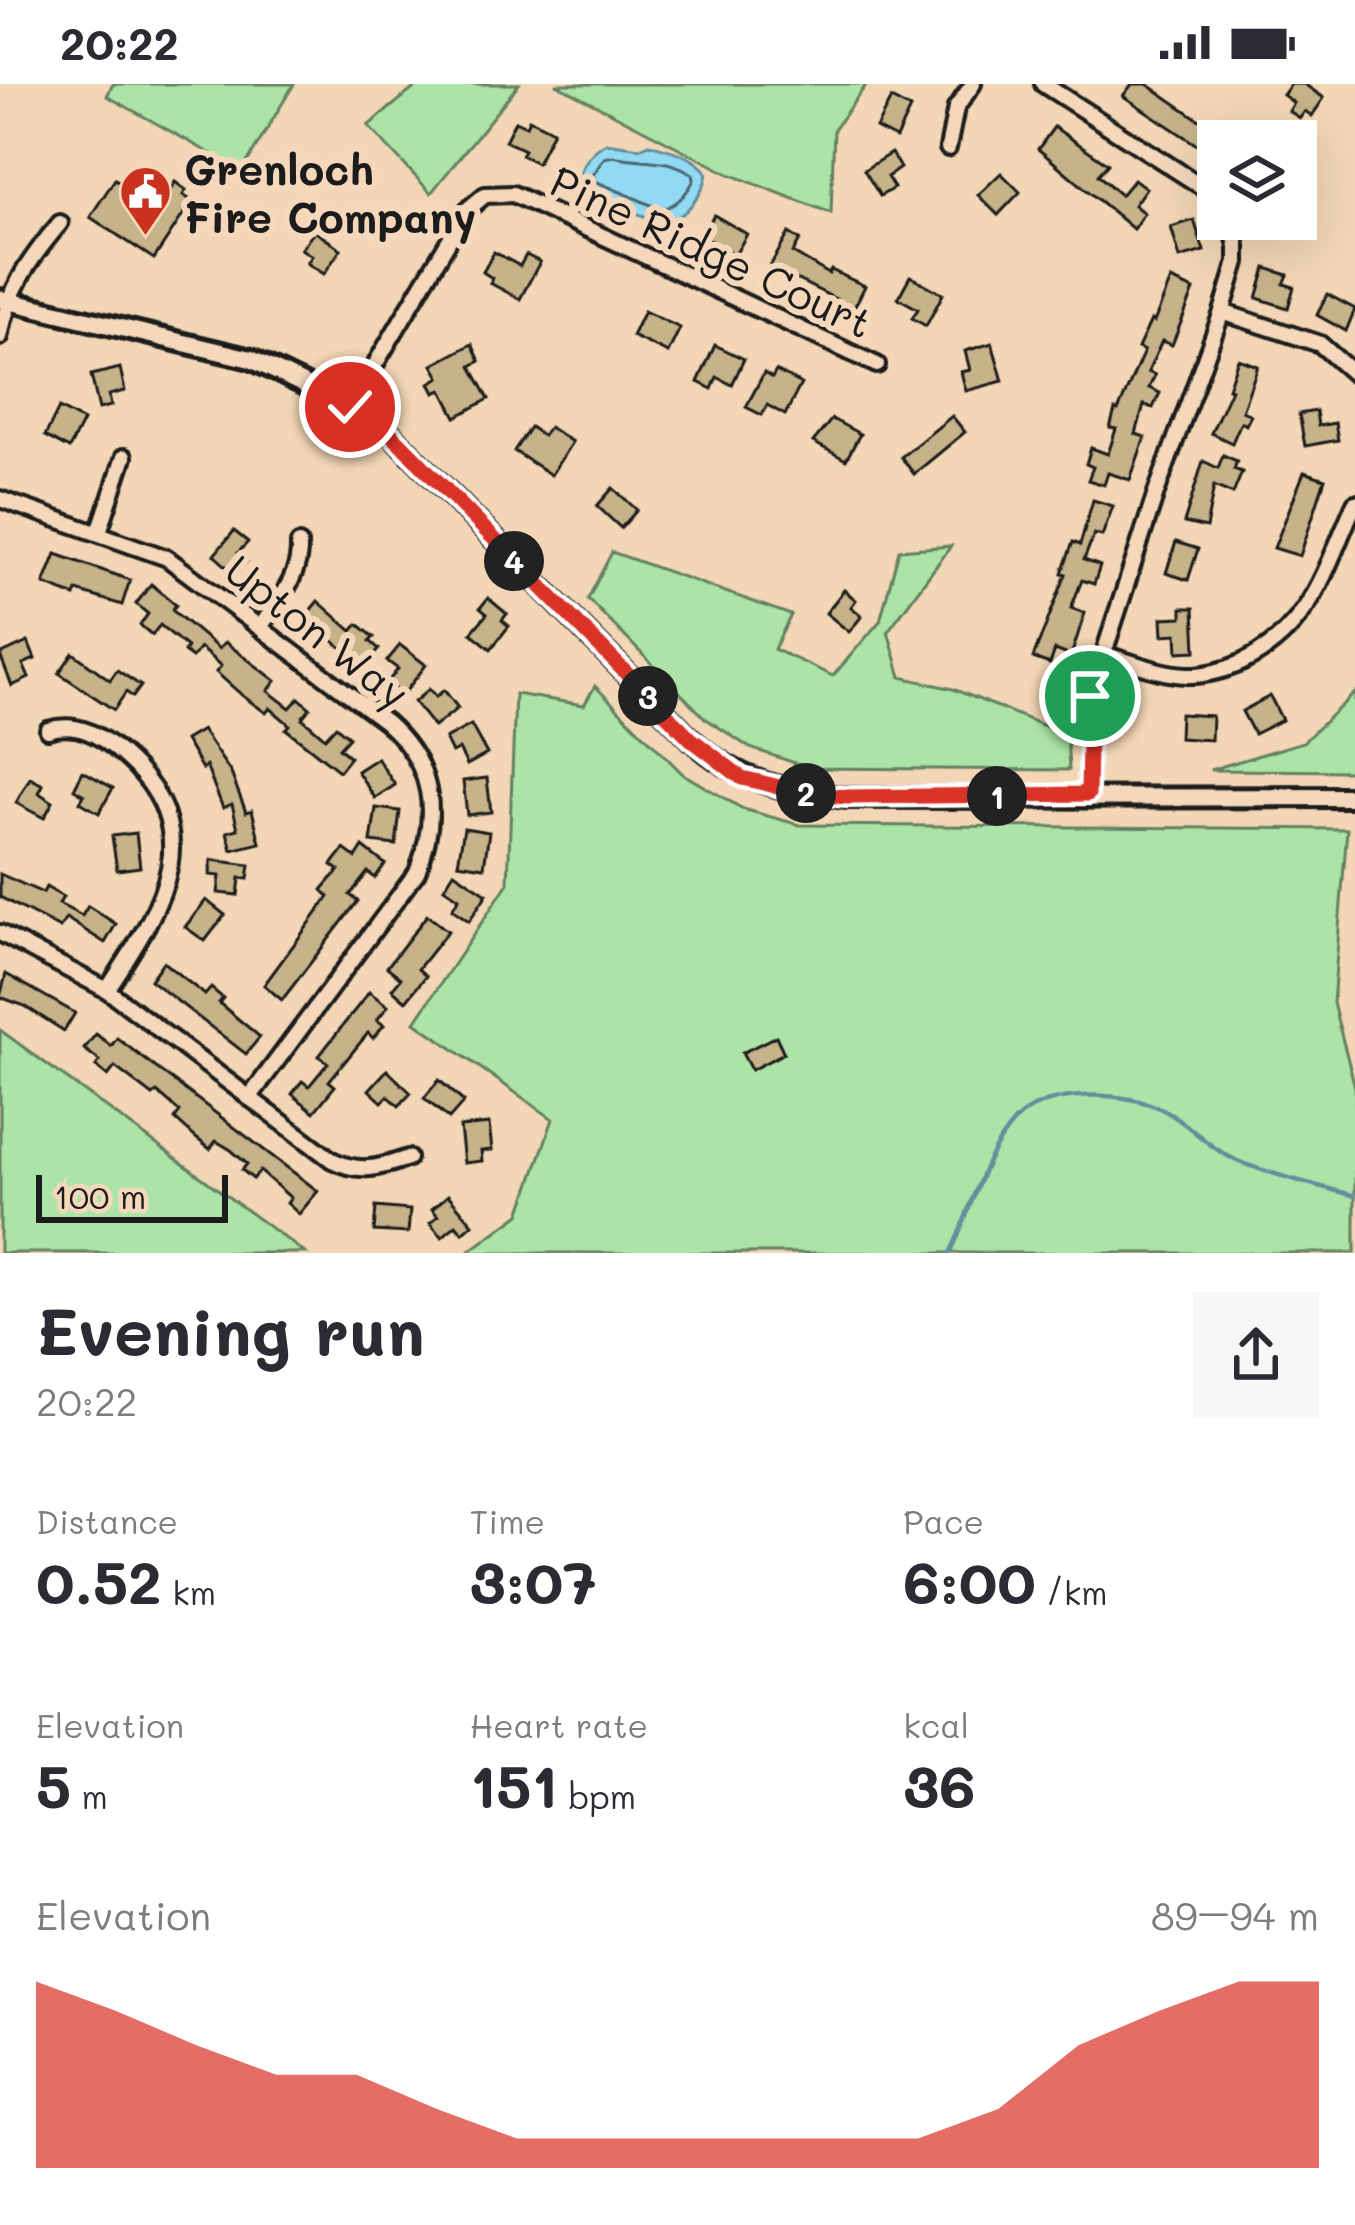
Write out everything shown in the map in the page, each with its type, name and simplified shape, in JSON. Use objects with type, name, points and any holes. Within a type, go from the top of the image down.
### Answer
[{"type":"main road","points":[[3,300],[251,359],[350,407],[390,433],[691,739],[742,778],[847,797],[1355,797]]},
{"type":"street","points":[[948,148],[956,108],[973,84]]},
{"type":"street","points":[[1043,84],[1197,183]]},
{"type":"street","name":"Pine Ridge Court","points":[[350,407],[467,210],[485,196],[513,194],[877,365]]},
{"type":"street","points":[[0,337],[3,300],[60,223]]},
{"type":"street","points":[[1088,794],[1090,696],[1222,312],[1237,262],[1235,240]]},
{"type":"street","points":[[1222,312],[1320,344],[1355,375]]},
{"type":"street","points":[[99,532],[124,457]]},
{"type":"street","name":"Upton Way","points":[[0,499],[167,558],[261,626],[408,744],[429,783],[430,836],[417,872],[249,1098]]},
{"type":"street","points":[[1106,655],[1189,675],[1231,668],[1263,652],[1285,636],[1312,603],[1355,503]]},
{"type":"street","points":[[261,626],[291,582],[299,544]]},
{"type":"street","points":[[48,730],[82,728],[116,748],[149,782],[166,820],[170,871],[161,902],[107,990]]},
{"type":"street","points":[[0,933],[107,990],[308,1144],[344,1166],[372,1170],[408,1157]]},
{"type":"green space","points":[[113,84],[294,84],[242,171],[107,96]]},
{"type":"green space","points":[[419,84],[519,84],[431,193],[368,126]]},
{"type":"green space","points":[[556,84],[867,84],[834,129],[831,213],[729,174]]},
{"type":"green space","points":[[951,546],[888,631],[901,677],[953,689],[1067,735],[1069,770],[810,768],[750,748],[705,718],[588,599],[612,552],[791,615],[774,649],[833,676],[880,621],[899,550]]},
{"type":"green space","points":[[595,686],[683,774],[743,809],[800,825],[1347,829],[1333,1003],[1355,1087],[1355,1253],[467,1253],[520,1214],[553,1119],[415,1022],[508,883],[515,694],[584,705]]},
{"type":"green space","points":[[1355,693],[1355,771],[1210,770],[1303,742]]},
{"type":"green space","points":[[0,1030],[305,1253],[0,1253]]},
{"type":"water","points":[[606,143],[640,148],[649,144],[688,157],[707,173],[702,188],[687,210],[665,222],[619,206],[580,181],[584,164]]},
{"type":"building","points":[[1132,84],[1147,84],[1199,120],[1197,145],[1123,96]]},
{"type":"building","points":[[1291,84],[1304,84],[1324,98],[1312,116],[1305,111],[1300,118],[1289,111],[1294,103],[1283,95]]},
{"type":"building","points":[[891,99],[910,109],[896,138],[876,128]]},
{"type":"building","points":[[529,119],[553,131],[537,163],[505,141],[515,121],[526,126]]},
{"type":"building","points":[[1054,127],[1108,164],[1098,175],[1121,195],[1134,179],[1146,188],[1134,205],[1144,213],[1133,229],[1038,149]]},
{"type":"building","points":[[891,153],[900,168],[887,177],[894,188],[880,196],[864,170]]},
{"type":"building","points":[[1001,173],[1020,192],[998,215],[978,195]]},
{"type":"building","name":"Grenloch Fire Company","points":[[115,179],[154,204],[166,186],[171,189],[175,182],[192,201],[154,259],[90,217]]},
{"type":"building","points":[[714,215],[747,234],[735,255],[702,236]]},
{"type":"building","points":[[1194,220],[1204,251],[1180,258],[1171,227]]},
{"type":"building","points":[[314,231],[341,249],[324,274],[307,263],[312,256],[301,249]]},
{"type":"building","points":[[789,233],[800,240],[793,253],[829,274],[831,270],[865,286],[854,308],[770,266]]},
{"type":"building","points":[[494,252],[520,266],[526,255],[540,262],[520,299],[490,283],[492,278],[483,272]]},
{"type":"building","points":[[1266,268],[1288,275],[1284,284],[1294,287],[1288,308],[1257,298]]},
{"type":"building","points":[[910,276],[943,294],[926,326],[912,318],[918,309],[898,298]]},
{"type":"building","points":[[1171,280],[1194,290],[1172,345],[1162,341],[1148,372],[1155,375],[1149,388],[1160,393],[1153,408],[1144,405],[1136,434],[1145,437],[1130,480],[1108,473],[1104,485],[1088,480],[1093,467],[1086,464],[1091,448],[1108,454],[1116,429],[1110,428],[1115,410]]},
{"type":"building","points":[[1327,294],[1355,309],[1346,331],[1317,315]]},
{"type":"building","points":[[644,311],[680,328],[668,353],[632,336]]},
{"type":"building","points":[[992,343],[1003,381],[966,391],[961,372],[970,370],[965,351]]},
{"type":"building","points":[[472,344],[480,361],[471,366],[489,399],[456,417],[442,390],[435,393],[430,383],[440,377],[433,365]]},
{"type":"building","points":[[715,345],[744,359],[732,385],[717,377],[712,389],[698,382]]},
{"type":"building","points":[[1238,359],[1258,366],[1242,411],[1251,415],[1246,425],[1241,422],[1232,443],[1211,433],[1231,389]]},
{"type":"building","points":[[120,368],[125,391],[109,395],[111,406],[99,409],[91,375]]},
{"type":"building","points":[[776,371],[801,384],[785,415],[767,405],[762,415],[746,407],[764,373],[772,378]]},
{"type":"building","points":[[59,408],[83,421],[69,449],[45,436]]},
{"type":"building","points":[[1316,411],[1318,426],[1335,423],[1338,440],[1305,446],[1299,414]]},
{"type":"building","points":[[952,416],[965,432],[914,474],[901,457]]},
{"type":"building","points":[[832,419],[860,434],[846,460],[813,442]]},
{"type":"building","points":[[530,427],[543,436],[549,427],[572,442],[551,475],[514,451]]},
{"type":"building","points":[[1223,455],[1237,461],[1234,469],[1242,472],[1233,494],[1214,486],[1206,528],[1184,523],[1203,461],[1218,468]]},
{"type":"building","points":[[1304,472],[1325,479],[1300,556],[1274,548]]},
{"type":"building","points":[[613,488],[637,510],[621,528],[597,506]]},
{"type":"building","points":[[1093,500],[1113,506],[1102,536],[1094,534],[1084,560],[1100,566],[1094,584],[1082,580],[1071,608],[1085,613],[1071,656],[1055,650],[1050,664],[1033,658],[1066,574],[1062,573],[1073,542],[1080,545]]},
{"type":"building","points":[[234,531],[248,542],[238,553],[247,561],[235,574],[214,555]]},
{"type":"building","points":[[1176,542],[1198,549],[1188,580],[1166,573]]},
{"type":"building","points":[[56,554],[130,580],[122,605],[44,584]]},
{"type":"building","points":[[151,584],[176,605],[172,610],[219,649],[225,642],[276,681],[268,691],[290,708],[299,698],[310,708],[302,718],[325,738],[336,726],[349,737],[339,748],[350,757],[339,771],[286,729],[290,725],[270,708],[266,713],[243,696],[216,672],[221,666],[200,648],[192,658],[184,652],[187,647],[160,625],[152,635],[140,625],[148,614],[136,604]]},
{"type":"building","points":[[844,590],[856,600],[851,607],[862,616],[849,632],[826,613]]},
{"type":"building","points":[[488,598],[507,614],[502,620],[509,626],[491,649],[471,633],[487,614],[480,608]]},
{"type":"building","points":[[318,601],[352,631],[358,624],[374,637],[370,641],[379,649],[365,666],[304,618]]},
{"type":"building","points":[[1182,608],[1194,608],[1196,651],[1178,652],[1177,634],[1163,635],[1162,618],[1182,617]]},
{"type":"building","points":[[28,642],[35,659],[23,664],[29,678],[12,686],[0,655]]},
{"type":"building","points":[[400,645],[426,665],[403,695],[387,683],[398,669],[387,661]]},
{"type":"building","points":[[73,653],[110,680],[117,670],[141,686],[133,697],[126,692],[114,710],[59,673]]},
{"type":"building","points":[[429,689],[436,697],[444,690],[458,708],[434,727],[414,702]]},
{"type":"building","points":[[1270,696],[1282,720],[1254,734],[1242,711]]},
{"type":"building","points":[[1180,714],[1212,716],[1211,740],[1179,738]]},
{"type":"building","points":[[471,725],[487,754],[467,765],[459,749],[452,753],[445,739]]},
{"type":"building","points":[[202,730],[231,773],[246,812],[252,810],[260,843],[232,850],[227,832],[238,829],[232,804],[223,808],[206,766],[202,769],[185,740]]},
{"type":"building","points":[[377,758],[395,785],[375,798],[357,771]]},
{"type":"building","points":[[83,771],[113,788],[99,813],[80,802],[84,795],[74,789]]},
{"type":"building","points":[[30,778],[43,785],[39,793],[53,802],[44,818],[16,803]]},
{"type":"building","points":[[487,778],[491,812],[467,815],[463,781]]},
{"type":"building","points":[[376,808],[400,811],[396,845],[371,842]]},
{"type":"building","points":[[464,828],[489,832],[484,867],[458,863]]},
{"type":"building","points":[[136,833],[140,867],[117,870],[112,836]]},
{"type":"building","points":[[363,847],[385,864],[375,878],[368,872],[350,895],[358,901],[282,1000],[264,985],[329,897],[322,890],[339,870],[332,865],[344,849],[356,858]]},
{"type":"building","points":[[211,860],[250,865],[248,879],[240,878],[238,895],[218,893],[220,876],[210,875]]},
{"type":"building","points":[[454,872],[487,894],[469,921],[452,909],[459,898],[444,888]]},
{"type":"building","points":[[0,874],[43,893],[46,887],[63,897],[59,904],[82,916],[88,906],[116,924],[105,943],[66,918],[60,928],[0,897]]},
{"type":"building","points":[[206,900],[225,915],[205,941],[185,927]]},
{"type":"building","points":[[427,915],[448,931],[418,969],[426,976],[406,1001],[392,989],[401,978],[387,967]]},
{"type":"building","points":[[163,962],[205,995],[211,988],[223,998],[219,1003],[260,1037],[246,1054],[150,980]]},
{"type":"building","points":[[6,974],[75,1013],[64,1031],[25,1006],[0,997]]},
{"type":"building","points":[[369,992],[388,1006],[377,1020],[384,1025],[373,1038],[368,1033],[329,1081],[335,1086],[314,1112],[292,1094],[302,1081],[309,1086],[328,1063],[319,1056]]},
{"type":"building","points":[[96,1034],[111,1046],[117,1038],[318,1191],[299,1214],[287,1203],[291,1198],[260,1171],[253,1179],[242,1170],[247,1164],[231,1150],[216,1141],[210,1149],[196,1138],[175,1119],[180,1112],[157,1092],[153,1096],[115,1067],[108,1076],[96,1066],[100,1061],[84,1049]]},
{"type":"building","points":[[776,1036],[784,1053],[751,1070],[742,1053]]},
{"type":"building","points":[[387,1070],[411,1093],[399,1106],[388,1096],[382,1102],[369,1090]]},
{"type":"building","points":[[439,1080],[464,1102],[449,1119],[424,1098]]},
{"type":"building","points":[[489,1124],[492,1150],[481,1151],[482,1161],[464,1163],[460,1127]]},
{"type":"building","points":[[448,1195],[473,1224],[463,1233],[456,1225],[442,1237],[430,1223],[438,1216],[432,1209]]},
{"type":"building","points":[[376,1207],[410,1210],[408,1233],[374,1231]]},
{"type":"waterway","points":[[950,1253],[1003,1136],[1028,1111],[1062,1098],[1101,1096],[1155,1106],[1240,1162],[1355,1196]]},
{"type":"place","name":"Grenloch Fire Company","points":[[145,238]]},
{"type":"route","points":[[350,407],[390,433],[691,739],[742,778],[847,797],[1088,794],[1090,696]]}]
